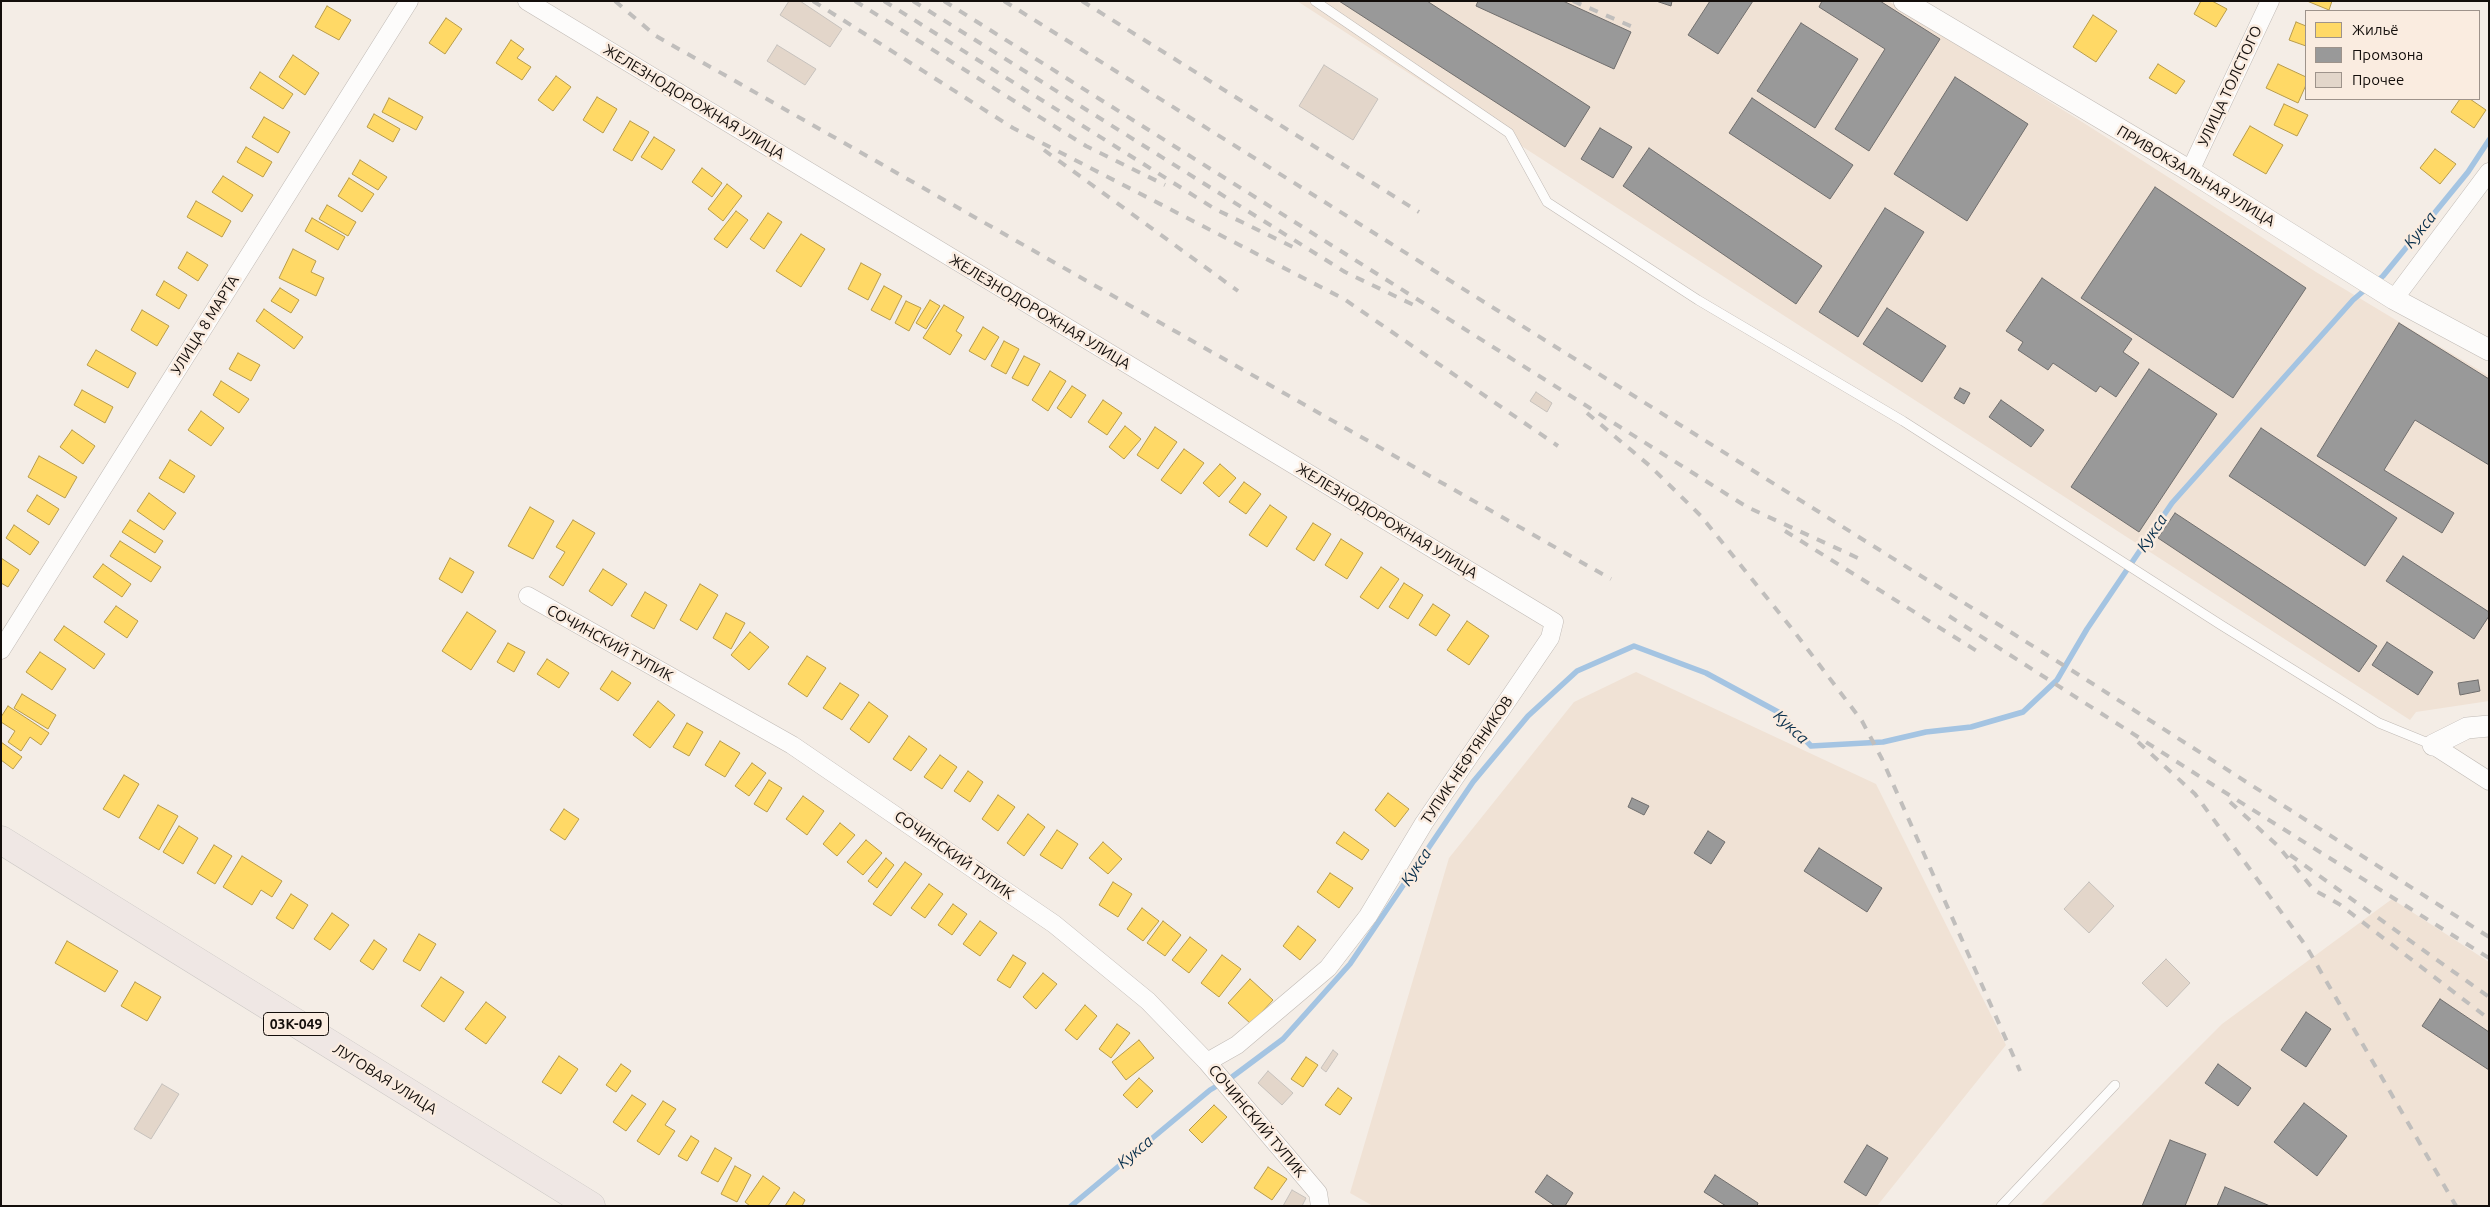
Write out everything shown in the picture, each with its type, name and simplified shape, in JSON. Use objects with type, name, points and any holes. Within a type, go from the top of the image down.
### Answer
[{"type":"main road","name":"ЛУГОВАЯ УЛИЦА","points":[[1,840],[591,1206]]},
{"type":"street","name":"УЛИЦА 8 МАРТА","points":[[1,650],[409,1]]},
{"type":"street","name":"ЖЕЛЕЗНОДОРОЖНАЯ УЛИЦА","points":[[527,1],[1554,622]]},
{"type":"street","name":"ПРИВОКЗАЛЬНАЯ УЛИЦА","points":[[1904,1],[2190,171],[2388,295],[2489,350]]},
{"type":"street","name":"УЛИЦА ТОЛСТОГО","points":[[2190,171],[2270,1]]},
{"type":"street","points":[[2388,295],[2489,172]]},
{"type":"street","name":"СОЧИНСКИЙ ТУПИК","points":[[528,596],[792,745],[1054,924],[1148,1001],[1212,1067],[1231,1088],[1319,1199]]},
{"type":"street","name":"ТУПИК НЕФТЯНИКОВ","points":[[1212,1067],[1328,968],[1368,916],[1424,823],[1550,638],[1554,622]]},
{"type":"street","points":[[2433,745],[2467,728],[2489,726]]},
{"type":"street","points":[[2433,745],[2489,781]]},
{"type":"lane","points":[[1315,1],[1509,133],[1547,202],[1698,300],[1903,420],[2379,723],[2433,745]]},
{"type":"lane","points":[[2001,1206],[2115,1085]]},
{"type":"shaded area","points":[[1297,1],[1888,1],[2087,125],[2316,272],[2489,376],[2489,701],[2416,712],[2410,720]]},
{"type":"shaded area","points":[[1636,672],[1876,784],[2006,1045],[1877,1206],[1373,1206],[1350,1193],[1449,858],[1574,702]]},
{"type":"shaded area","points":[[2392,899],[2489,962],[2489,1206],[2040,1206],[2222,1024]]},
{"type":"building: Жильё","points":[[2201,1],[2212,1],[2227,9],[2216,27],[2194,14]]},
{"type":"building: Жильё","points":[[2307,1],[2332,1],[2329,10]]},
{"type":"building: Жильё","points":[[327,6],[351,20],[339,40],[315,27]]},
{"type":"building: Жильё","points":[[2093,15],[2117,31],[2096,62],[2073,47]]},
{"type":"building: Жильё","points":[[446,18],[462,29],[445,54],[429,43]]},
{"type":"building: Жильё","points":[[2296,22],[2305,26],[2305,46],[2289,40]]},
{"type":"building: Жильё","points":[[511,40],[524,49],[517,58],[531,67],[522,80],[496,63]]},
{"type":"building: Жильё","points":[[293,55],[319,73],[305,95],[279,77]]},
{"type":"building: Жильё","points":[[2158,64],[2185,81],[2176,94],[2149,78]]},
{"type":"building: Жильё","points":[[2278,64],[2305,77],[2305,87],[2298,103],[2266,88]]},
{"type":"building: Жильё","points":[[260,72],[293,94],[283,109],[250,88]]},
{"type":"building: Жильё","points":[[556,76],[571,87],[553,111],[538,100]]},
{"type":"building: Жильё","points":[[597,97],[617,109],[603,133],[583,120]]},
{"type":"building: Жильё","points":[[389,98],[423,117],[416,130],[382,112]]},
{"type":"building: Жильё","points":[[2459,100],[2471,100],[2486,110],[2474,128],[2451,112]]},
{"type":"building: Жильё","points":[[2284,104],[2308,115],[2297,136],[2274,125]]},
{"type":"building: Жильё","points":[[374,114],[400,129],[393,142],[367,127]]},
{"type":"building: Жильё","points":[[264,117],[290,132],[278,153],[252,137]]},
{"type":"building: Жильё","points":[[630,121],[649,132],[632,161],[613,150]]},
{"type":"building: Жильё","points":[[2250,126],[2283,145],[2266,174],[2233,155]]},
{"type":"building: Жильё","points":[[654,137],[675,150],[662,170],[641,157]]},
{"type":"building: Жильё","points":[[246,147],[272,162],[263,177],[237,162]]},
{"type":"building: Жильё","points":[[2435,149],[2456,164],[2440,184],[2420,168]]},
{"type":"building: Жильё","points":[[360,160],[387,177],[378,190],[352,174]]},
{"type":"building: Жильё","points":[[702,168],[722,183],[712,197],[692,182]]},
{"type":"building: Жильё","points":[[223,176],[253,195],[242,212],[212,192]]},
{"type":"building: Жильё","points":[[349,178],[374,194],[362,212],[338,196]]},
{"type":"building: Жильё","points":[[727,184],[742,196],[723,221],[708,209]]},
{"type":"building: Жильё","points":[[196,201],[231,221],[222,237],[187,217]]},
{"type":"building: Жильё","points":[[327,205],[356,222],[348,236],[319,219]]},
{"type":"building: Жильё","points":[[736,211],[748,220],[727,248],[714,239]]},
{"type":"building: Жильё","points":[[768,213],[782,222],[764,249],[750,239]]},
{"type":"building: Жильё","points":[[312,218],[345,237],[338,250],[305,231]]},
{"type":"building: Жильё","points":[[801,234],[825,249],[801,287],[776,271]]},
{"type":"building: Жильё","points":[[293,249],[316,261],[311,272],[324,278],[316,296],[279,278]]},
{"type":"building: Жильё","points":[[187,252],[208,265],[198,281],[178,268]]},
{"type":"building: Жильё","points":[[861,263],[881,274],[868,300],[848,289]]},
{"type":"building: Жильё","points":[[164,281],[187,295],[179,309],[156,295]]},
{"type":"building: Жильё","points":[[884,286],[902,296],[890,320],[871,310]]},
{"type":"building: Жильё","points":[[280,288],[299,300],[291,313],[271,301]]},
{"type":"building: Жильё","points":[[930,300],[940,306],[926,329],[916,323]]},
{"type":"building: Жильё","points":[[906,301],[921,308],[909,331],[895,323]]},
{"type":"building: Жильё","points":[[944,305],[964,317],[956,331],[962,335],[950,355],[923,338]]},
{"type":"building: Жильё","points":[[264,309],[303,337],[294,349],[256,321]]},
{"type":"building: Жильё","points":[[142,310],[169,326],[157,346],[131,330]]},
{"type":"building: Жильё","points":[[983,327],[999,337],[985,360],[969,351]]},
{"type":"building: Жильё","points":[[1004,341],[1019,349],[1006,374],[991,366]]},
{"type":"building: Жильё","points":[[96,350],[136,373],[128,388],[87,365]]},
{"type":"building: Жильё","points":[[238,353],[260,365],[251,381],[229,369]]},
{"type":"building: Жильё","points":[[1024,356],[1040,364],[1028,386],[1012,378]]},
{"type":"building: Жильё","points":[[1050,371],[1066,381],[1048,411],[1032,400]]},
{"type":"building: Жильё","points":[[221,381],[249,399],[239,413],[213,395]]},
{"type":"building: Жильё","points":[[1072,386],[1086,395],[1071,418],[1057,408]]},
{"type":"building: Жильё","points":[[82,390],[113,407],[105,423],[74,405]]},
{"type":"building: Жильё","points":[[1103,400],[1122,413],[1107,435],[1088,422]]},
{"type":"building: Жильё","points":[[201,411],[224,428],[211,446],[188,430]]},
{"type":"building: Жильё","points":[[1125,426],[1141,439],[1124,459],[1109,447]]},
{"type":"building: Жильё","points":[[1155,427],[1177,442],[1158,469],[1137,455]]},
{"type":"building: Жильё","points":[[72,430],[95,446],[83,464],[60,447]]},
{"type":"building: Жильё","points":[[1184,449],[1204,463],[1181,494],[1161,480]]},
{"type":"building: Жильё","points":[[39,456],[77,477],[65,498],[28,477]]},
{"type":"building: Жильё","points":[[170,460],[195,476],[184,493],[159,478]]},
{"type":"building: Жильё","points":[[1220,464],[1236,478],[1219,497],[1203,483]]},
{"type":"building: Жильё","points":[[1244,482],[1261,494],[1246,514],[1229,502]]},
{"type":"building: Жильё","points":[[149,493],[176,513],[164,530],[137,511]]},
{"type":"building: Жильё","points":[[37,495],[59,509],[49,525],[27,511]]},
{"type":"building: Жильё","points":[[1270,505],[1287,517],[1267,547],[1249,535]]},
{"type":"building: Жильё","points":[[530,507],[554,521],[533,559],[508,546]]},
{"type":"building: Жильё","points":[[130,520],[163,541],[155,553],[122,532]]},
{"type":"building: Жильё","points":[[573,520],[595,533],[563,586],[549,577],[565,552],[556,547]]},
{"type":"building: Жильё","points":[[1313,523],[1331,534],[1314,561],[1296,549]]},
{"type":"building: Жильё","points":[[14,525],[39,542],[30,555],[6,538]]},
{"type":"building: Жильё","points":[[1341,539],[1363,553],[1347,579],[1325,565]]},
{"type":"building: Жильё","points":[[120,541],[161,567],[151,582],[110,556]]},
{"type":"building: Жильё","points":[[1,558],[19,570],[8,587],[1,583]]},
{"type":"building: Жильё","points":[[450,558],[474,572],[462,593],[439,579]]},
{"type":"building: Жильё","points":[[103,564],[131,584],[122,597],[93,577]]},
{"type":"building: Жильё","points":[[1381,567],[1399,579],[1378,609],[1360,597]]},
{"type":"building: Жильё","points":[[603,569],[627,584],[612,606],[589,591]]},
{"type":"building: Жильё","points":[[1404,583],[1423,595],[1408,619],[1389,607]]},
{"type":"building: Жильё","points":[[700,584],[718,595],[697,630],[680,620]]},
{"type":"building: Жильё","points":[[645,592],[667,605],[654,629],[631,616]]},
{"type":"building: Жильё","points":[[1433,604],[1450,615],[1436,636],[1419,625]]},
{"type":"building: Жильё","points":[[116,606],[138,621],[127,638],[104,622]]},
{"type":"building: Жильё","points":[[467,612],[496,631],[471,670],[442,651]]},
{"type":"building: Жильё","points":[[726,613],[745,623],[731,649],[713,638]]},
{"type":"building: Жильё","points":[[1467,621],[1489,636],[1469,665],[1447,650]]},
{"type":"building: Жильё","points":[[64,626],[105,654],[94,669],[54,640]]},
{"type":"building: Жильё","points":[[750,632],[769,647],[749,670],[731,655]]},
{"type":"building: Жильё","points":[[508,643],[525,652],[514,672],[497,662]]},
{"type":"building: Жильё","points":[[40,652],[66,669],[52,690],[26,672]]},
{"type":"building: Жильё","points":[[807,656],[826,668],[807,697],[788,684]]},
{"type":"building: Жильё","points":[[547,659],[569,673],[559,688],[537,674]]},
{"type":"building: Жильё","points":[[612,671],[631,683],[618,701],[600,689]]},
{"type":"building: Жильё","points":[[840,683],[859,695],[842,720],[823,708]]},
{"type":"building: Жильё","points":[[22,694],[56,715],[48,729],[14,708]]},
{"type":"building: Жильё","points":[[658,701],[675,715],[650,748],[633,735]]},
{"type":"building: Жильё","points":[[869,702],[888,716],[869,743],[850,729]]},
{"type":"building: Жильё","points":[[8,706],[49,733],[41,745],[30,737],[21,751],[8,742],[15,731],[1,722],[1,717]]},
{"type":"building: Жильё","points":[[687,723],[703,732],[689,756],[673,747]]},
{"type":"building: Жильё","points":[[909,736],[927,749],[911,771],[893,759]]},
{"type":"building: Жильё","points":[[720,741],[740,753],[725,777],[705,765]]},
{"type":"building: Жильё","points":[[1,742],[22,757],[13,769],[1,760]]},
{"type":"building: Жильё","points":[[940,755],[957,767],[942,789],[924,777]]},
{"type":"building: Жильё","points":[[752,763],[766,773],[749,796],[735,786]]},
{"type":"building: Жильё","points":[[968,771],[983,782],[970,802],[954,791]]},
{"type":"building: Жильё","points":[[124,775],[139,784],[119,818],[103,809]]},
{"type":"building: Жильё","points":[[769,780],[782,788],[767,812],[754,804]]},
{"type":"building: Жильё","points":[[1388,793],[1409,809],[1395,827],[1375,810]]},
{"type":"building: Жильё","points":[[998,795],[1015,807],[998,831],[982,819]]},
{"type":"building: Жильё","points":[[803,796],[824,811],[807,835],[786,819]]},
{"type":"building: Жильё","points":[[158,805],[178,816],[159,850],[139,838]]},
{"type":"building: Жильё","points":[[564,809],[579,819],[565,840],[550,830]]},
{"type":"building: Жильё","points":[[1028,814],[1045,827],[1024,856],[1007,843]]},
{"type":"building: Жильё","points":[[840,823],[855,835],[837,856],[823,844]]},
{"type":"building: Жильё","points":[[179,826],[198,838],[183,864],[163,852]]},
{"type":"building: Жильё","points":[[1057,830],[1078,844],[1062,869],[1040,855]]},
{"type":"building: Жильё","points":[[1344,832],[1369,850],[1362,860],[1336,843]]},
{"type":"building: Жильё","points":[[866,840],[882,853],[863,875],[847,862]]},
{"type":"building: Жильё","points":[[1103,842],[1122,859],[1108,874],[1089,858]]},
{"type":"building: Жильё","points":[[214,845],[232,856],[215,884],[197,873]]},
{"type":"building: Жильё","points":[[242,856],[282,881],[272,897],[261,890],[252,905],[223,887]]},
{"type":"building: Жильё","points":[[886,858],[894,865],[877,888],[868,881]]},
{"type":"building: Жильё","points":[[905,862],[922,874],[891,916],[873,904]]},
{"type":"building: Жильё","points":[[1330,873],[1353,888],[1339,908],[1317,892]]},
{"type":"building: Жильё","points":[[1113,882],[1132,894],[1118,917],[1099,905]]},
{"type":"building: Жильё","points":[[929,884],[943,894],[925,918],[911,908]]},
{"type":"building: Жильё","points":[[291,894],[308,905],[293,929],[276,918]]},
{"type":"building: Жильё","points":[[953,904],[967,914],[952,935],[938,925]]},
{"type":"building: Жильё","points":[[1142,908],[1159,921],[1143,941],[1127,929]]},
{"type":"building: Жильё","points":[[332,913],[349,925],[330,950],[314,939]]},
{"type":"building: Жильё","points":[[980,921],[997,933],[980,956],[963,944]]},
{"type":"building: Жильё","points":[[1163,921],[1181,935],[1165,956],[1147,943]]},
{"type":"building: Жильё","points":[[1298,926],[1316,940],[1300,960],[1283,946]]},
{"type":"building: Жильё","points":[[419,934],[436,944],[420,971],[403,961]]},
{"type":"building: Жильё","points":[[1190,937],[1207,950],[1189,973],[1172,960]]},
{"type":"building: Жильё","points":[[374,940],[387,949],[373,970],[360,961]]},
{"type":"building: Жильё","points":[[67,941],[118,971],[105,992],[55,963]]},
{"type":"building: Жильё","points":[[1013,955],[1026,963],[1010,988],[997,980]]},
{"type":"building: Жильё","points":[[1222,955],[1241,969],[1219,997],[1201,983]]},
{"type":"building: Жильё","points":[[1043,973],[1057,984],[1036,1009],[1023,997]]},
{"type":"building: Жильё","points":[[441,977],[464,992],[444,1022],[421,1006]]},
{"type":"building: Жильё","points":[[1250,979],[1273,1000],[1251,1024],[1228,1003]]},
{"type":"building: Жильё","points":[[135,982],[161,997],[147,1021],[121,1006]]},
{"type":"building: Жильё","points":[[486,1002],[506,1017],[486,1044],[465,1029]]},
{"type":"building: Жильё","points":[[1085,1005],[1097,1016],[1077,1040],[1065,1030]]},
{"type":"building: Жильё","points":[[1117,1024],[1130,1033],[1111,1058],[1099,1049]]},
{"type":"building: Жильё","points":[[1139,1040],[1154,1058],[1126,1080],[1112,1062]]},
{"type":"building: Жильё","points":[[559,1056],[578,1069],[561,1094],[542,1082]]},
{"type":"building: Жильё","points":[[1306,1057],[1318,1065],[1303,1087],[1291,1079]]},
{"type":"building: Жильё","points":[[621,1064],[631,1071],[616,1092],[606,1085]]},
{"type":"building: Жильё","points":[[1139,1078],[1153,1091],[1137,1108],[1123,1095]]},
{"type":"building: Жильё","points":[[1338,1088],[1352,1098],[1340,1115],[1325,1105]]},
{"type":"building: Жильё","points":[[632,1095],[646,1104],[626,1131],[613,1122]]},
{"type":"building: Жильё","points":[[663,1101],[676,1109],[665,1125],[675,1131],[659,1155],[637,1141]]},
{"type":"building: Жильё","points":[[1214,1105],[1227,1117],[1202,1143],[1189,1130]]},
{"type":"building: Жильё","points":[[691,1136],[699,1141],[687,1161],[678,1156]]},
{"type":"building: Жильё","points":[[715,1148],[732,1158],[718,1182],[701,1173]]},
{"type":"building: Жильё","points":[[735,1166],[751,1175],[737,1202],[721,1194]]},
{"type":"building: Жильё","points":[[1268,1167],[1287,1179],[1272,1200],[1254,1188]]},
{"type":"building: Жильё","points":[[763,1176],[780,1188],[768,1206],[750,1206],[745,1202]]},
{"type":"building: Жильё","points":[[794,1192],[805,1200],[802,1206],[785,1206]]},
{"type":"building: Промзона","points":[[1339,1],[1427,1],[1590,107],[1565,147]]},
{"type":"building: Промзона","points":[[1478,1],[1563,1],[1631,32],[1614,69],[1476,6]]},
{"type":"building: Промзона","points":[[1656,1],[1672,1],[1671,6]]},
{"type":"building: Промзона","points":[[1710,1],[1753,1],[1718,54],[1688,35]]},
{"type":"building: Промзона","points":[[1822,1],[1880,1],[1940,39],[1869,151],[1835,129],[1885,49],[1819,7]]},
{"type":"building: Промзона","points":[[1801,23],[1858,59],[1815,128],[1757,91]]},
{"type":"building: Промзона","points":[[1955,77],[2028,124],[1967,221],[1894,174]]},
{"type":"building: Промзона","points":[[1752,98],[1853,165],[1830,199],[1729,133]]},
{"type":"building: Промзона","points":[[1600,128],[1632,147],[1613,178],[1581,159]]},
{"type":"building: Промзона","points":[[1649,148],[1822,266],[1796,304],[1623,186]]},
{"type":"building: Промзона","points":[[2155,187],[2306,288],[2233,398],[2081,298]]},
{"type":"building: Промзона","points":[[1885,208],[1924,232],[1858,337],[1819,312]]},
{"type":"building: Промзона","points":[[2042,278],[2132,339],[2123,352],[2139,363],[2116,397],[2100,386],[2096,392],[2053,363],[2048,370],[2018,350],[2023,342],[2006,331]]},
{"type":"building: Промзона","points":[[1887,308],[1946,346],[1922,382],[1863,344]]},
{"type":"building: Промзона","points":[[2399,323],[2489,379],[2489,465],[2415,420],[2384,470],[2454,513],[2442,533],[2317,456]]},
{"type":"building: Промзона","points":[[2149,369],[2217,414],[2139,532],[2071,487]]},
{"type":"building: Промзона","points":[[1960,388],[1970,393],[1964,404],[1954,398]]},
{"type":"building: Промзона","points":[[2001,400],[2044,430],[2031,447],[1989,417]]},
{"type":"building: Промзона","points":[[2261,428],[2397,518],[2365,566],[2229,476]]},
{"type":"building: Промзона","points":[[2175,513],[2377,646],[2359,672],[2158,538]]},
{"type":"building: Промзона","points":[[2403,556],[2489,612],[2489,616],[2474,639],[2386,581]]},
{"type":"building: Промзона","points":[[2387,642],[2433,672],[2418,695],[2372,665]]},
{"type":"building: Промзона","points":[[2478,680],[2480,691],[2460,695],[2458,683]]},
{"type":"building: Промзона","points":[[1632,798],[1649,806],[1644,815],[1628,807]]},
{"type":"building: Промзона","points":[[1708,831],[1725,842],[1711,864],[1694,853]]},
{"type":"building: Промзона","points":[[1819,848],[1882,888],[1867,912],[1804,871]]},
{"type":"building: Промзона","points":[[2440,999],[2489,1032],[2489,1070],[2422,1026]]},
{"type":"building: Промзона","points":[[2306,1012],[2331,1029],[2306,1067],[2281,1050]]},
{"type":"building: Промзона","points":[[2218,1064],[2251,1088],[2238,1106],[2205,1083]]},
{"type":"building: Промзона","points":[[2304,1103],[2347,1136],[2317,1176],[2274,1142]]},
{"type":"building: Промзона","points":[[2170,1140],[2206,1154],[2185,1206],[2142,1206]]},
{"type":"building: Промзона","points":[[1867,1145],[1888,1158],[1866,1196],[1844,1182]]},
{"type":"building: Промзона","points":[[1547,1175],[1573,1193],[1565,1206],[1555,1206],[1535,1192]]},
{"type":"building: Промзона","points":[[1715,1175],[1758,1203],[1757,1206],[1726,1206],[1704,1192]]},
{"type":"building: Промзона","points":[[2225,1187],[2270,1206],[2217,1206]]},
{"type":"building: Прочее","points":[[789,1],[800,1],[842,29],[830,47],[780,15]]},
{"type":"building: Прочее","points":[[777,45],[816,69],[805,85],[767,61]]},
{"type":"building: Прочее","points":[[1324,65],[1378,99],[1353,140],[1299,106]]},
{"type":"building: Прочее","points":[[1536,392],[1552,403],[1547,412],[1530,401]]},
{"type":"building: Прочее","points":[[2089,882],[2114,906],[2089,933],[2064,909]]},
{"type":"building: Прочее","points":[[2166,959],[2190,983],[2167,1007],[2142,983]]},
{"type":"building: Прочее","points":[[1333,1050],[1338,1054],[1326,1072],[1321,1068]]},
{"type":"building: Прочее","points":[[1268,1071],[1293,1093],[1282,1105],[1258,1083]]},
{"type":"building: Прочее","points":[[162,1084],[179,1094],[151,1139],[134,1129]]},
{"type":"building: Прочее","points":[[1292,1190],[1306,1198],[1302,1206],[1283,1206]]},
{"type":"waterway","name":"Кукса","points":[[2375,283],[2383,276],[2468,172],[2489,140]]},
{"type":"waterway","name":"Кукса","points":[[1071,1206],[1210,1090],[1232,1077],[1283,1039],[1350,964],[1473,782],[1528,716],[1577,671],[1634,646],[1706,673],[1780,713],[1811,746],[1883,742],[1926,732],[1971,727],[2023,712],[2057,680],[2087,629],[2172,503],[2353,300],[2367,288]]},
{"type":"railway","points":[[615,1],[656,36],[1611,579]]},
{"type":"railway","points":[[813,1],[1013,128],[1344,299],[1558,446]]},
{"type":"railway","points":[[855,1],[1086,146],[1165,185]]},
{"type":"railway","points":[[884,1],[1215,209],[1295,248]]},
{"type":"railway","points":[[913,1],[1345,272],[1420,308]]},
{"type":"railway","points":[[944,1],[1747,507],[1860,559]]},
{"type":"railway","points":[[1004,1],[2079,675],[2489,937]]},
{"type":"railway","points":[[1082,1],[1419,212]]},
{"type":"railway","points":[[1573,1],[1633,27]]},
{"type":"railway","points":[[1044,150],[1238,291]]},
{"type":"railway","points":[[1587,413],[1650,466],[1701,516],[1793,630],[1862,721],[1882,759],[2020,1071]]},
{"type":"railway","points":[[1785,531],[1980,653]]},
{"type":"railway","points":[[1949,616],[2489,958]]},
{"type":"railway","points":[[2138,742],[2195,794],[2306,946],[2456,1206]]},
{"type":"railway","points":[[2230,802],[2278,846],[2314,890],[2339,904],[2489,1019]]},
{"type":"railway","points":[[2290,855],[2489,997]]}]
